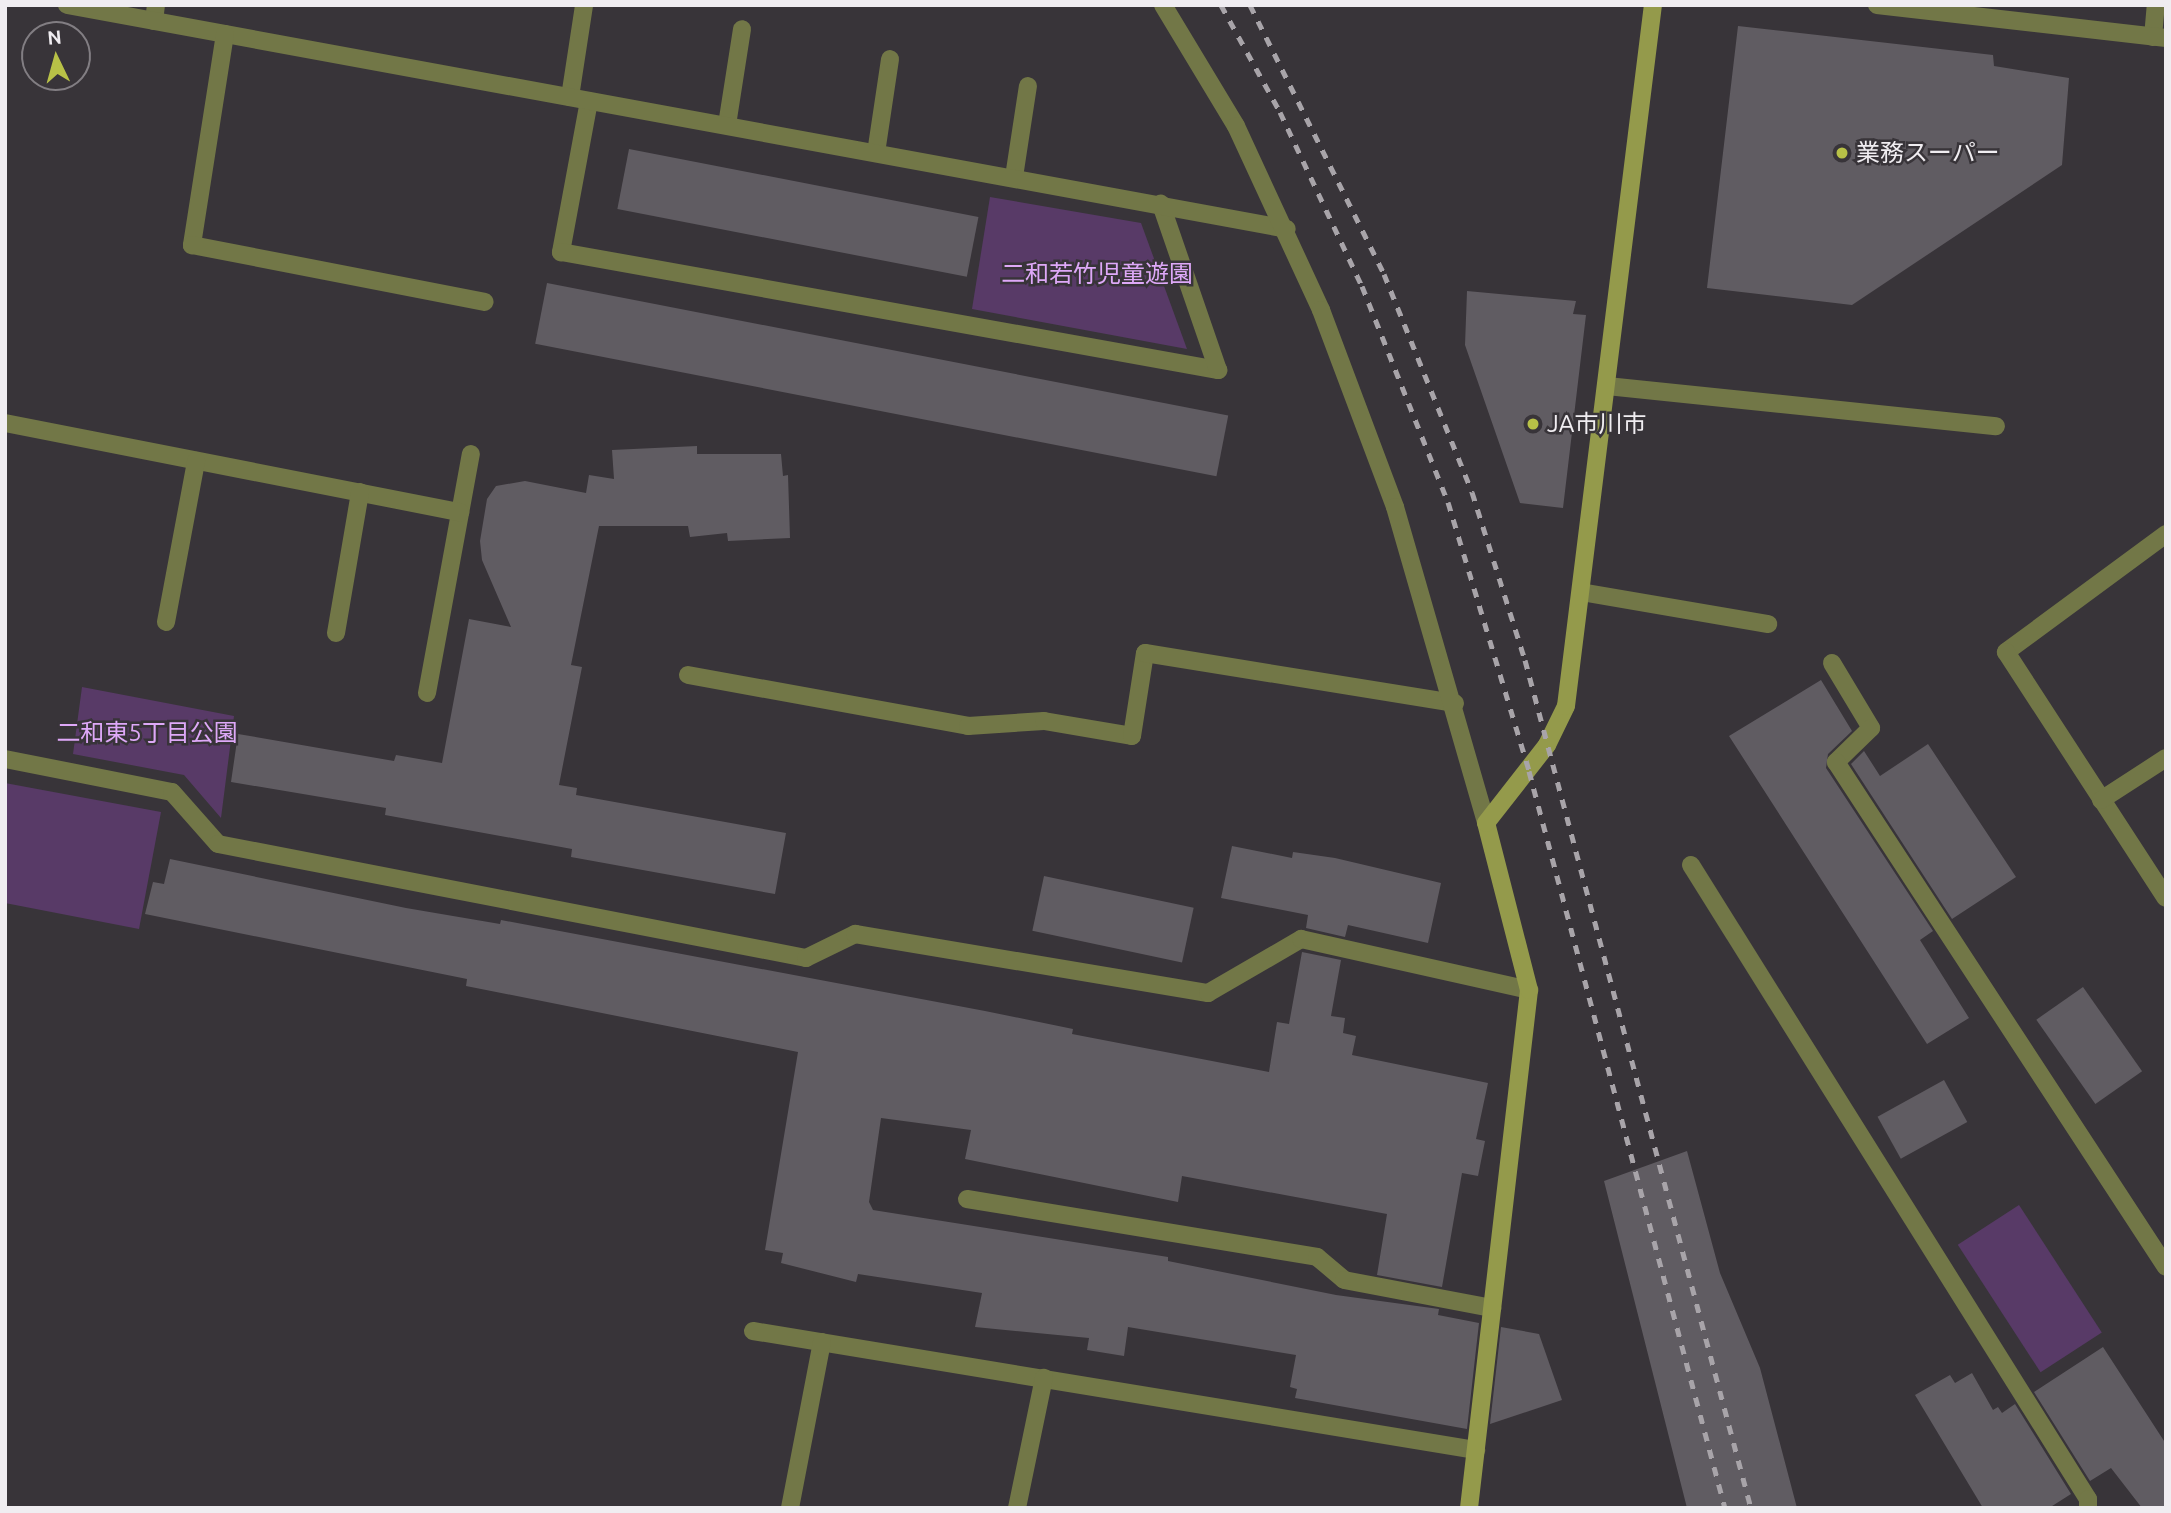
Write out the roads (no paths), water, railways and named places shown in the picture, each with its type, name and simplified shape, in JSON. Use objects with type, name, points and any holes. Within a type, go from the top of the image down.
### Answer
[{"type":"street","points":[[67,5],[155,13],[225,34],[1287,229]]},
{"type":"street","points":[[570,97],[584,5]]},
{"type":"street","points":[[1163,5],[1236,126],[1287,229],[1395,507],[1455,703],[1529,990],[1469,1508]]},
{"type":"street","points":[[1486,823],[1547,745],[1566,705],[1653,5]]},
{"type":"street","points":[[1877,5],[1999,12],[2160,37],[2156,5]]},
{"type":"street","points":[[727,125],[742,29]]},
{"type":"street","points":[[225,34],[192,245],[485,302]]},
{"type":"street","points":[[876,153],[890,59]]},
{"type":"street","points":[[1014,177],[1028,86]]},
{"type":"street","points":[[589,101],[561,252],[1218,370],[1161,204]]},
{"type":"street","points":[[1607,386],[1996,426]]},
{"type":"street","points":[[5,423],[460,512]]},
{"type":"street","points":[[427,693],[471,454]]},
{"type":"street","points":[[166,622],[196,461]]},
{"type":"street","points":[[336,632],[360,492]]},
{"type":"street","points":[[2166,534],[2006,652],[2166,898]]},
{"type":"street","points":[[1581,592],[1768,625]]},
{"type":"street","points":[[688,674],[968,726],[1044,721],[1132,736],[1145,653],[1455,703]]},
{"type":"street","points":[[1832,663],[1871,728],[1836,762],[2166,1267]]},
{"type":"street","points":[[2101,800],[2166,758]]},
{"type":"street","points":[[5,759],[172,792],[218,844],[806,958],[855,934],[1208,993],[1301,939],[1529,990]]},
{"type":"street","points":[[1691,865],[2088,1499],[2088,1508]]},
{"type":"street","points":[[967,1199],[1317,1257],[1344,1280],[1492,1308]]},
{"type":"street","points":[[753,1331],[1476,1450]]},
{"type":"street","points":[[790,1508],[822,1342]]},
{"type":"street","points":[[1017,1508],[1044,1378]]},
{"type":"railway","points":[[1221,5],[1280,112],[1362,286],[1448,502],[1529,771],[1725,1508]]},
{"type":"railway","points":[[1250,5],[1384,274],[1472,492],[1525,660],[1751,1508]]},
{"type":"place","name":"業務スーパー","points":[[1842,153]]},
{"type":"place","name":"JA市川市","points":[[1533,424]]},
{"type":"park label","name":"二和若竹児童遊園","points":[[1097,274]]},
{"type":"park label","name":"二和東5丁目公園","points":[[147,733]]}]
